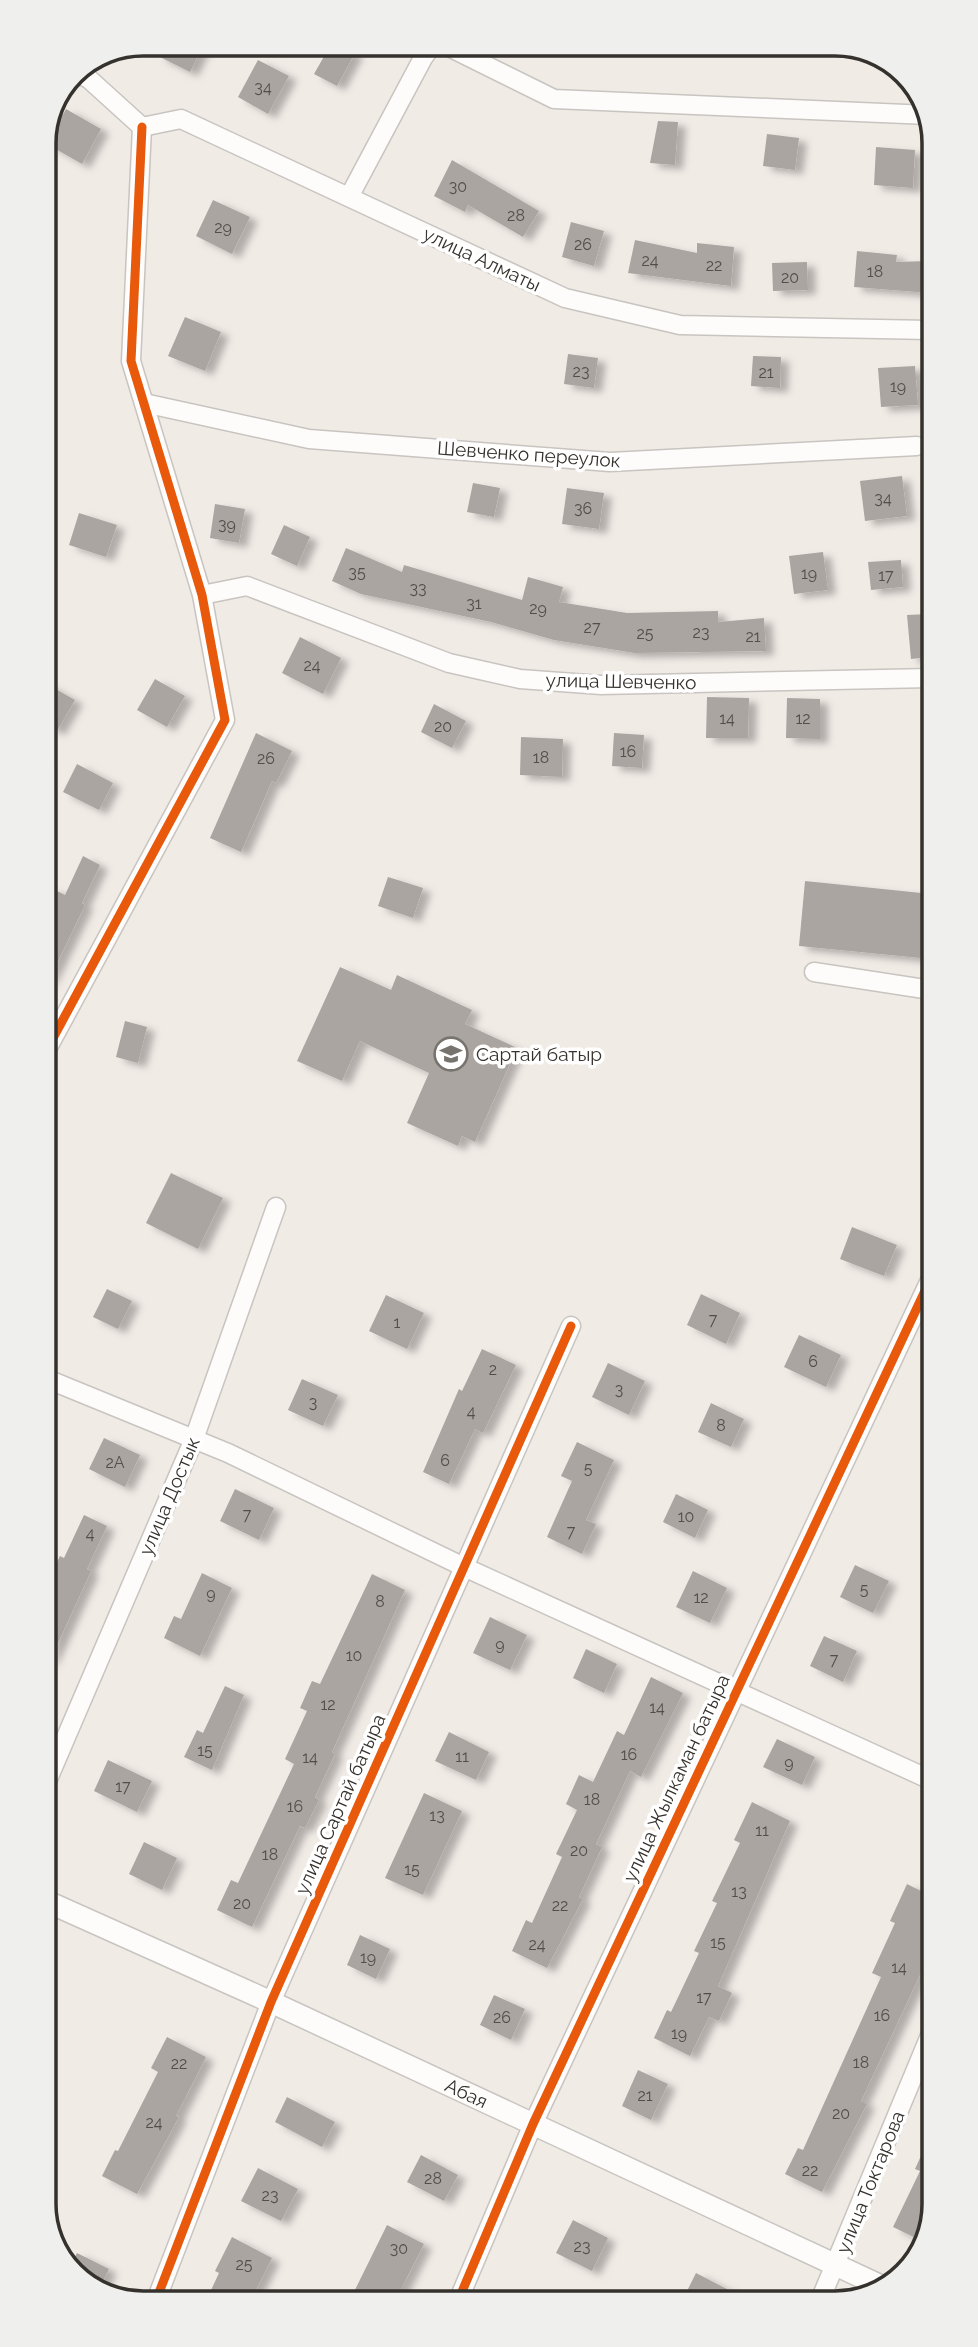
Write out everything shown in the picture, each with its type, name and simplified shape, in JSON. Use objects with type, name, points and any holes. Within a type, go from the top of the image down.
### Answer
[{"type":"street","points":[[349,197],[426,56]]},
{"type":"street","points":[[467,56],[554,99],[917,114]]},
{"type":"street","points":[[56,1033],[225,720],[202,595],[131,360],[142,127],[90,74]]},
{"type":"street","name":"улица Алматы","points":[[142,127],[181,119],[565,298],[680,325],[922,330]]},
{"type":"street","name":"Шевченко переулок","points":[[144,403],[309,439],[610,462],[917,446]]},
{"type":"street","name":"улица Шевченко","points":[[202,595],[247,586],[449,663],[520,679],[601,685],[922,678]]},
{"type":"street","points":[[814,972],[922,989]]},
{"type":"street","name":"улица Достык","points":[[56,1760],[194,1439],[276,1207]]},
{"type":"street","name":"улица Жылкаман батыра","points":[[462,2291],[533,2124],[922,1297]]},
{"type":"street","name":"улица Сартай батыра","points":[[160,2291],[271,2002],[571,1326]]},
{"type":"street","points":[[56,1383],[194,1439],[464,1567],[922,1776]]},
{"type":"street","name":"Абая","points":[[56,1906],[271,2002],[872,2282]]},
{"type":"street","name":"улица Токтарова","points":[[824,2291],[922,2055]]},
{"type":"building","points":[[158,56],[198,56],[190,72]]},
{"type":"building","points":[[324,56],[353,56],[337,86],[314,74]]},
{"type":"building","points":[[258,60],[289,76],[268,114],[238,97]]},
{"type":"building","points":[[66,109],[101,129],[82,164],[56,149],[59,123]]},
{"type":"building","points":[[658,121],[678,122],[675,165],[650,163]]},
{"type":"building","points":[[767,134],[799,138],[795,170],[763,166]]},
{"type":"building","points":[[876,147],[915,150],[913,188],[874,185]]},
{"type":"building","points":[[452,160],[539,211],[523,237],[468,205],[465,212],[434,196]]},
{"type":"building","points":[[213,200],[250,217],[232,254],[196,236]]},
{"type":"building","points":[[571,222],[604,231],[594,266],[562,257]]},
{"type":"building","points":[[635,240],[697,253],[697,243],[734,247],[731,286],[628,273]]},
{"type":"building","points":[[857,251],[897,255],[896,262],[922,261],[922,292],[854,287]]},
{"type":"building","points":[[807,262],[808,290],[773,291],[772,263]]},
{"type":"building","points":[[185,317],[221,332],[205,371],[168,356]]},
{"type":"building","points":[[568,354],[598,358],[594,388],[564,384]]},
{"type":"building","points":[[753,356],[781,357],[780,388],[751,386]]},
{"type":"building","points":[[915,366],[918,405],[881,407],[878,368]]},
{"type":"building","points":[[902,476],[907,516],[865,521],[860,481]]},
{"type":"building","points":[[473,483],[500,488],[494,517],[467,512]]},
{"type":"building","points":[[567,488],[604,493],[599,529],[562,524]]},
{"type":"building","points":[[215,504],[245,509],[239,543],[210,538]]},
{"type":"building","points":[[79,513],[117,525],[106,557],[69,545]]},
{"type":"building","points":[[284,525],[310,537],[297,566],[271,554]]},
{"type":"building","points":[[346,548],[402,572],[404,565],[522,600],[528,577],[563,587],[559,602],[627,613],[718,611],[718,622],[764,618],[766,651],[635,653],[554,640],[491,622],[361,594],[332,581]]},
{"type":"building","points":[[823,552],[828,590],[794,594],[789,556]]},
{"type":"building","points":[[901,560],[903,587],[871,590],[868,562]]},
{"type":"building","points":[[922,614],[922,658],[911,659],[907,615]]},
{"type":"building","points":[[300,637],[341,658],[323,694],[282,673]]},
{"type":"building","points":[[155,679],[185,696],[167,727],[137,710]]},
{"type":"building","points":[[56,689],[75,700],[56,730]]},
{"type":"building","points":[[707,697],[749,698],[748,738],[706,738]]},
{"type":"building","points":[[787,698],[820,699],[820,739],[786,738]]},
{"type":"building","points":[[434,704],[466,721],[452,748],[421,732]]},
{"type":"building","points":[[256,733],[292,751],[276,783],[272,781],[241,852],[210,838]]},
{"type":"building","points":[[614,733],[644,735],[642,768],[612,766]]},
{"type":"building","points":[[521,737],[563,739],[562,777],[520,775]]},
{"type":"building","points":[[77,764],[113,783],[99,810],[63,792]]},
{"type":"building","points":[[83,856],[100,865],[82,903],[85,905],[56,965],[56,890],[65,895]]},
{"type":"building","points":[[388,877],[423,888],[413,918],[378,906]]},
{"type":"building","points":[[805,881],[922,893],[922,958],[799,946]]},
{"type":"building","name":"Сартай батыр","points":[[340,967],[391,990],[397,975],[472,1010],[465,1024],[517,1048],[475,1142],[462,1136],[458,1146],[407,1123],[429,1073],[360,1041],[342,1081],[297,1061]]},
{"type":"building","points":[[125,1021],[147,1027],[138,1063],[116,1057]]},
{"type":"building","points":[[171,1173],[223,1198],[198,1249],[146,1223]]},
{"type":"building","points":[[852,1227],[897,1245],[884,1276],[840,1259]]},
{"type":"building","points":[[107,1289],[132,1301],[118,1329],[93,1317]]},
{"type":"building","points":[[701,1294],[740,1313],[726,1344],[687,1325]]},
{"type":"building","points":[[386,1295],[424,1313],[407,1349],[369,1331]]},
{"type":"building","points":[[799,1335],[841,1355],[826,1387],[784,1367]]},
{"type":"building","points":[[482,1349],[516,1365],[483,1433],[475,1429],[449,1484],[423,1472],[459,1389],[462,1391]]},
{"type":"building","points":[[608,1363],[645,1381],[629,1415],[592,1397]]},
{"type":"building","points":[[302,1379],[338,1395],[323,1426],[288,1410]]},
{"type":"building","points":[[711,1403],[744,1419],[731,1447],[698,1432]]},
{"type":"building","points":[[104,1438],[140,1455],[125,1487],[89,1469]]},
{"type":"building","points":[[577,1442],[614,1460],[586,1520],[596,1524],[582,1554],[547,1537],[572,1481],[561,1476]]},
{"type":"building","points":[[235,1489],[274,1508],[259,1540],[220,1521]]},
{"type":"building","points":[[676,1494],[708,1510],[695,1538],[663,1522]]},
{"type":"building","points":[[84,1515],[107,1526],[87,1569],[91,1571],[56,1648],[56,1564],[60,1556],[64,1558]]},
{"type":"building","points":[[855,1565],[889,1581],[873,1613],[840,1597]]},
{"type":"building","points":[[693,1571],[727,1588],[710,1623],[676,1607]]},
{"type":"building","points":[[202,1573],[232,1588],[200,1656],[164,1638],[174,1616],[181,1619]]},
{"type":"building","points":[[372,1574],[405,1590],[332,1752],[335,1754],[315,1797],[319,1800],[305,1828],[300,1826],[252,1927],[217,1910],[231,1880],[238,1883],[294,1764],[285,1759],[307,1711],[300,1708],[312,1681],[320,1684]]},
{"type":"building","points":[[490,1617],[527,1635],[510,1670],[473,1653]]},
{"type":"building","points":[[824,1636],[857,1651],[843,1682],[810,1666]]},
{"type":"building","points":[[586,1649],[617,1664],[604,1693],[573,1678]]},
{"type":"building","points":[[651,1677],[683,1693],[641,1777],[630,1771],[596,1844],[602,1847],[579,1897],[583,1899],[547,1968],[512,1951],[526,1920],[532,1923],[562,1857],[556,1854],[577,1810],[566,1804],[579,1775],[593,1782],[617,1731],[624,1735]]},
{"type":"building","points":[[225,1686],[244,1695],[212,1770],[184,1757],[197,1730],[203,1733]]},
{"type":"building","points":[[449,1732],[489,1752],[476,1780],[435,1761]]},
{"type":"building","points":[[777,1739],[815,1757],[802,1785],[763,1767]]},
{"type":"building","points":[[108,1760],[152,1781],[137,1812],[94,1791]]},
{"type":"building","points":[[424,1793],[462,1811],[423,1895],[385,1878]]},
{"type":"building","points":[[752,1802],[790,1821],[718,1986],[732,1993],[719,2021],[709,2017],[690,2056],[654,2038],[667,2010],[671,2012],[699,1953],[694,1951],[717,1903],[712,1901],[740,1843],[734,1840]]},
{"type":"building","points":[[144,1842],[177,1858],[162,1890],[129,1874]]},
{"type":"building","points":[[907,1884],[922,1892],[922,1971],[861,2101],[867,2104],[822,2192],[785,2174],[798,2148],[803,2150],[881,1977],[872,1973],[895,1923],[890,1921]]},
{"type":"building","points":[[360,1935],[390,1949],[376,1979],[347,1965]]},
{"type":"building","points":[[494,1995],[525,2009],[511,2040],[480,2025]]},
{"type":"building","points":[[167,2037],[206,2057],[176,2116],[179,2117],[137,2194],[102,2176],[115,2150],[118,2151],[158,2072],[151,2068]]},
{"type":"building","points":[[638,2070],[668,2084],[651,2120],[622,2106]]},
{"type":"building","points":[[287,2097],[335,2122],[322,2147],[275,2122]]},
{"type":"building","points":[[922,2154],[922,2204],[915,2237],[893,2227],[920,2171],[915,2169]]},
{"type":"building","points":[[421,2155],[458,2175],[444,2201],[407,2182]]},
{"type":"building","points":[[258,2168],[298,2189],[281,2221],[241,2201]]},
{"type":"building","points":[[573,2220],[608,2238],[592,2271],[556,2253]]},
{"type":"building","points":[[387,2225],[424,2244],[400,2291],[354,2291]]},
{"type":"building","points":[[232,2237],[272,2258],[256,2291],[211,2291],[219,2273],[215,2271]]},
{"type":"building","points":[[77,2253],[109,2269],[103,2281],[81,2266],[74,2258]]},
{"type":"building","points":[[696,2273],[731,2291],[687,2291]]},
{"type":"cycle path","points":[[56,1033],[225,720],[202,595],[131,361],[142,127]]},
{"type":"cycle path","points":[[462,2291],[533,2124],[922,1297]]},
{"type":"cycle path","points":[[160,2291],[271,2002],[571,1326]]},
{"type":"place","name":"Сартай батыр","points":[[451,1054]]}]
